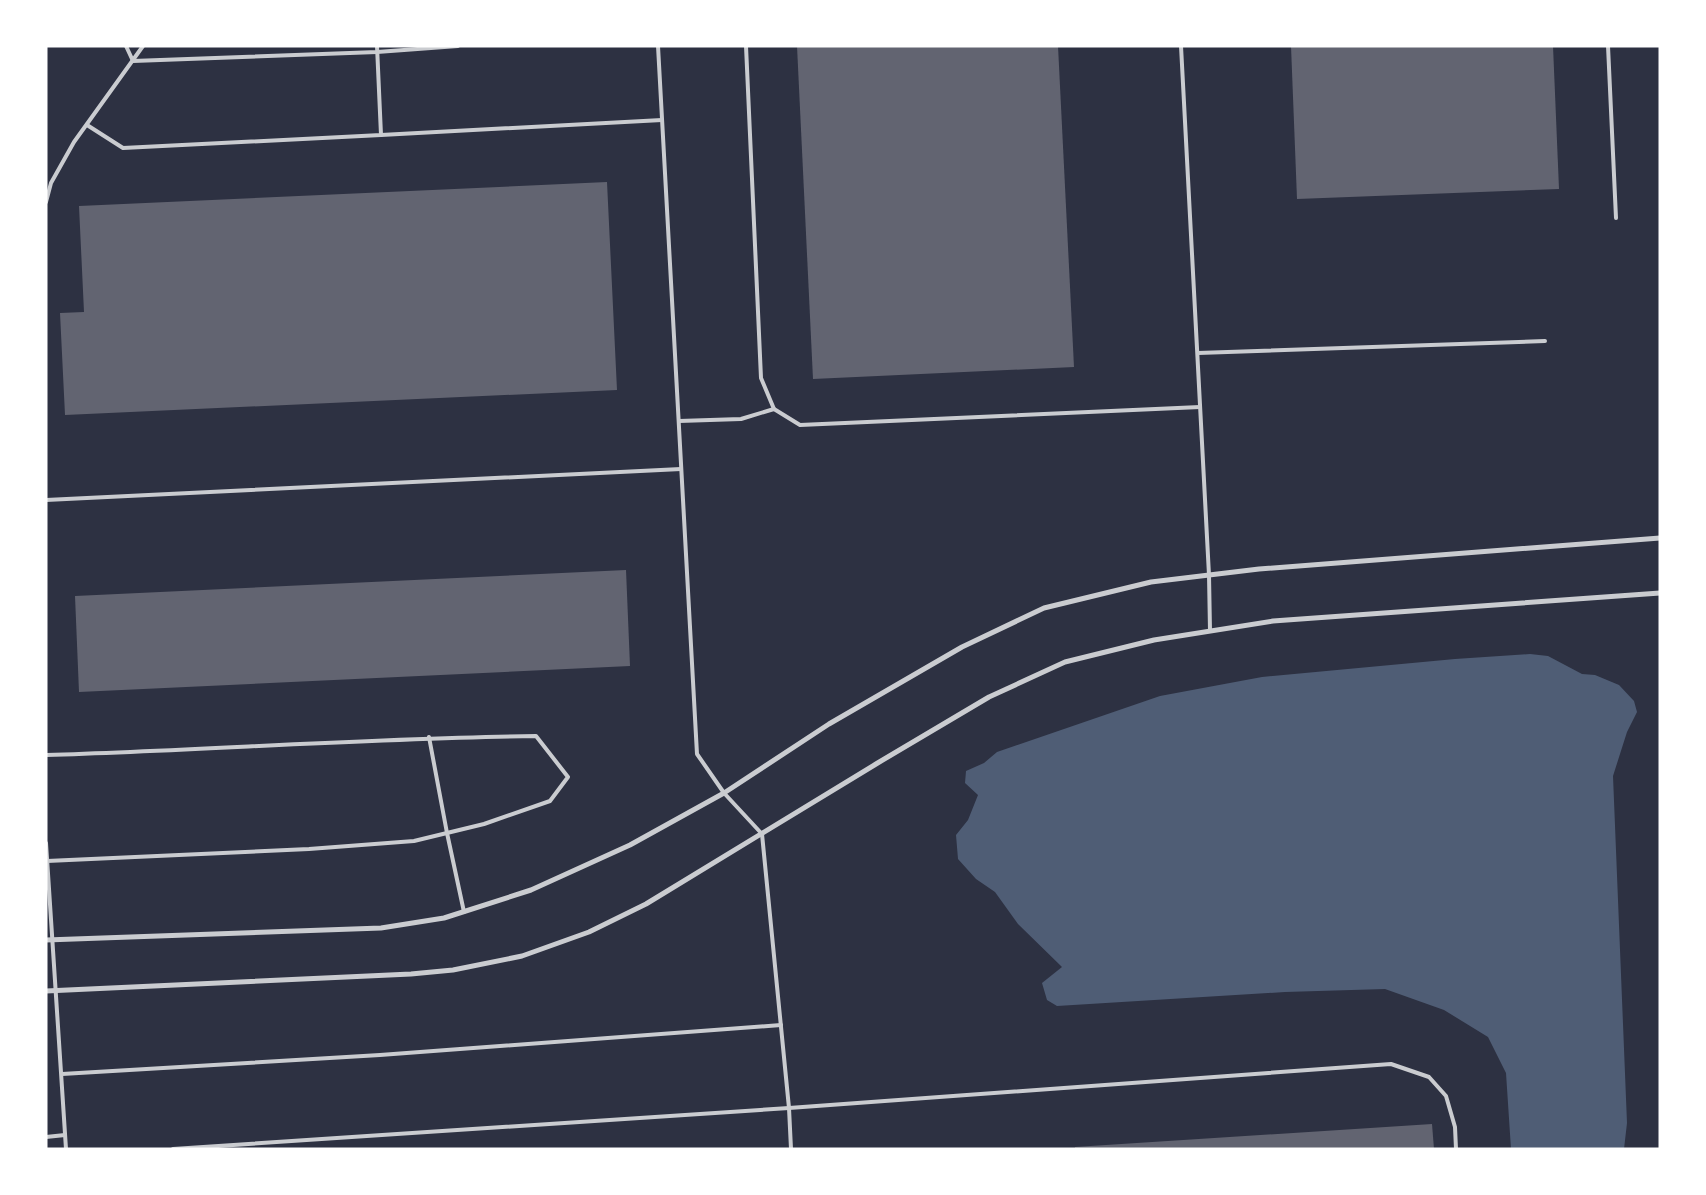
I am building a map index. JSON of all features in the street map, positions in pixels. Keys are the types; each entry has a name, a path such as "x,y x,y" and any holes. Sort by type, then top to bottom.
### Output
{"street":[{"path":"49,940 381,928 444,918 531,890 630,844 724,793 829,724 962,647 1044,608 1150,582 1259,569 1660,538"},
{"path":"46,991 411,974 452,970 522,956 589,932 646,904 989,697 1065,662 1154,640 1272,622 1660,593"}],"lane":[{"path":"126,46 133,61"},
{"path":"46,202 49,182 74,142 143,46"},
{"path":"377,46 381,135"},
{"path":"133,61 377,52 458,46"},
{"path":"658,46 697,754 724,793 762,834 792,1149"},
{"path":"746,46 761,378 774,409 800,425 1200,407"},
{"path":"1181,46 1198,353 1210,631"},
{"path":"1608,46 1616,218"},
{"path":"87,125 123,148 662,120"},
{"path":"1198,353 1544,341"},
{"path":"679,421 741,419 774,409"},
{"path":"46,500 682,469"},
{"path":"46,755 152,752 429,737 536,736 568,777 550,801 484,824 414,841 319,848 47,861"},
{"path":"429,737 464,912"},
{"path":"46,843 49,940 56,990 66,1149"},
{"path":"62,1074 380,1055 781,1025"},
{"path":"172,1149 789,1108 1391,1064 1429,1077 1446,1096 1455,1127 1456,1149"},
{"path":"46,1137 65,1135"}],"water":[{"path":"1530,654 1548,656 1582,674 1595,675 1619,685 1634,701 1637,712 1627,732 1613,776 1627,1123 1624,1149 1511,1149 1506,1073 1488,1037 1444,1010 1385,989 1285,992 1057,1006 1047,1000 1042,983 1062,967 1018,924 995,892 976,879 958,859 956,835 968,820 978,795 965,783 966,771 984,763 997,752 1160,696 1262,677"}],"building":[{"path":"797,46 1058,46 1074,367 813,379"},
{"path":"1291,46 1553,46 1559,189 1297,199"},
{"path":"607,182 617,390 65,415 60,313 84,312 79,206"},
{"path":"626,570 630,666 79,692 75,596"},
{"path":"1432,1124 1434,1149 1075,1149 1075,1147"}]}
